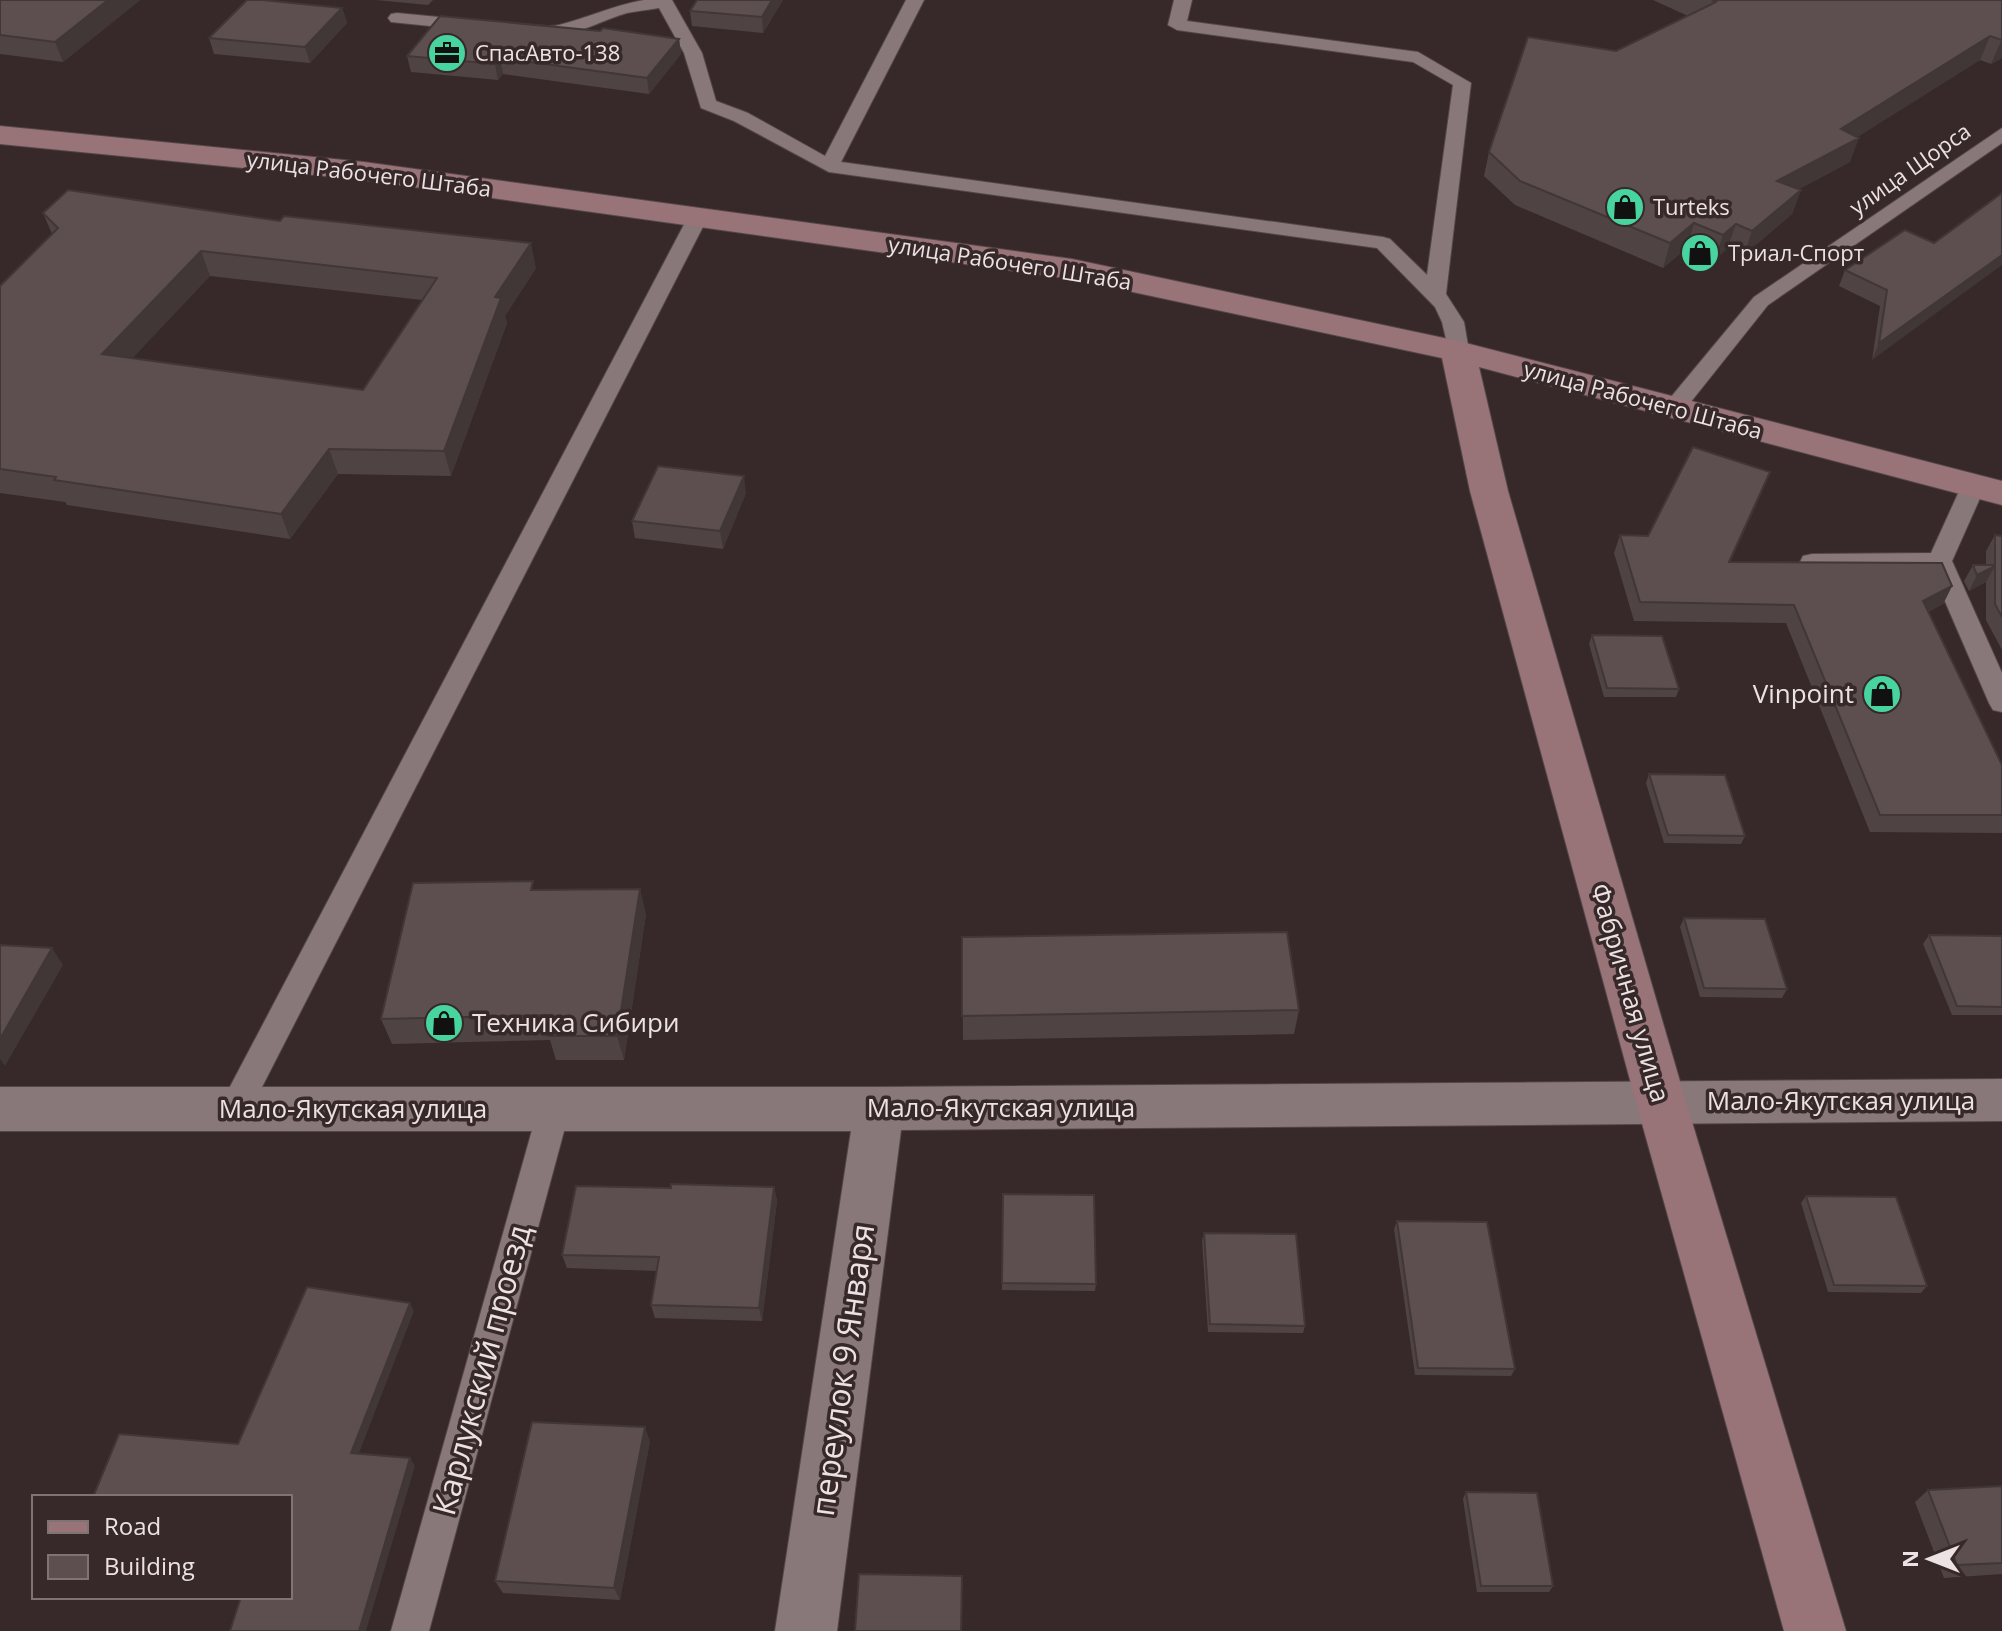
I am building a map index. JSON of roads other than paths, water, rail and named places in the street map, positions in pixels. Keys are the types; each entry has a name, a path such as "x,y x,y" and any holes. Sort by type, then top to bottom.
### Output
{"main road":[{"name":"улица Рабочего Штаба","path":"0,135 364,171 1072,269 1458,351 1988,490"},
{"name":"Фабричная улица","path":"1458,351 1489,491 1661,1102 1815,1631"}],"street":[{"name":"Мало-Якутская улица","path":"0,1109 879,1109 2002,1100"},
{"name":"переулок 9 Января","path":"806,1631 879,1109"}],"lane":[{"path":"829,166 915,0"},
{"path":"1183,0 1177,25 1418,57 1462,83 1435,294"},
{"path":"513,28 557,32 622,9 663,1 693,53 708,104 741,117 829,166 1383,243 1444,304 1453,322 1458,351"},
{"path":"397,18 484,26"},
{"name":"улица Щорса","path":"1674,408 1761,301 2002,134"},
{"path":"234,1110 698,217"},
{"path":"1940,561 1988,490"},
{"path":"1812,562 1940,561"},
{"path":"1940,561 2002,703"},
{"name":"Карлукский проезд","path":"410,1631 554,1109"}],"place":[{"name":"СпасАвто-138","path":"447,53"},
{"name":"Turteks","path":"1625,207"},
{"name":"Триал-Спорт","path":"1700,253"},
{"name":"Vinpoint","path":"1882,694"},
{"name":"Техника Сибири","path":"444,1023"}]}
